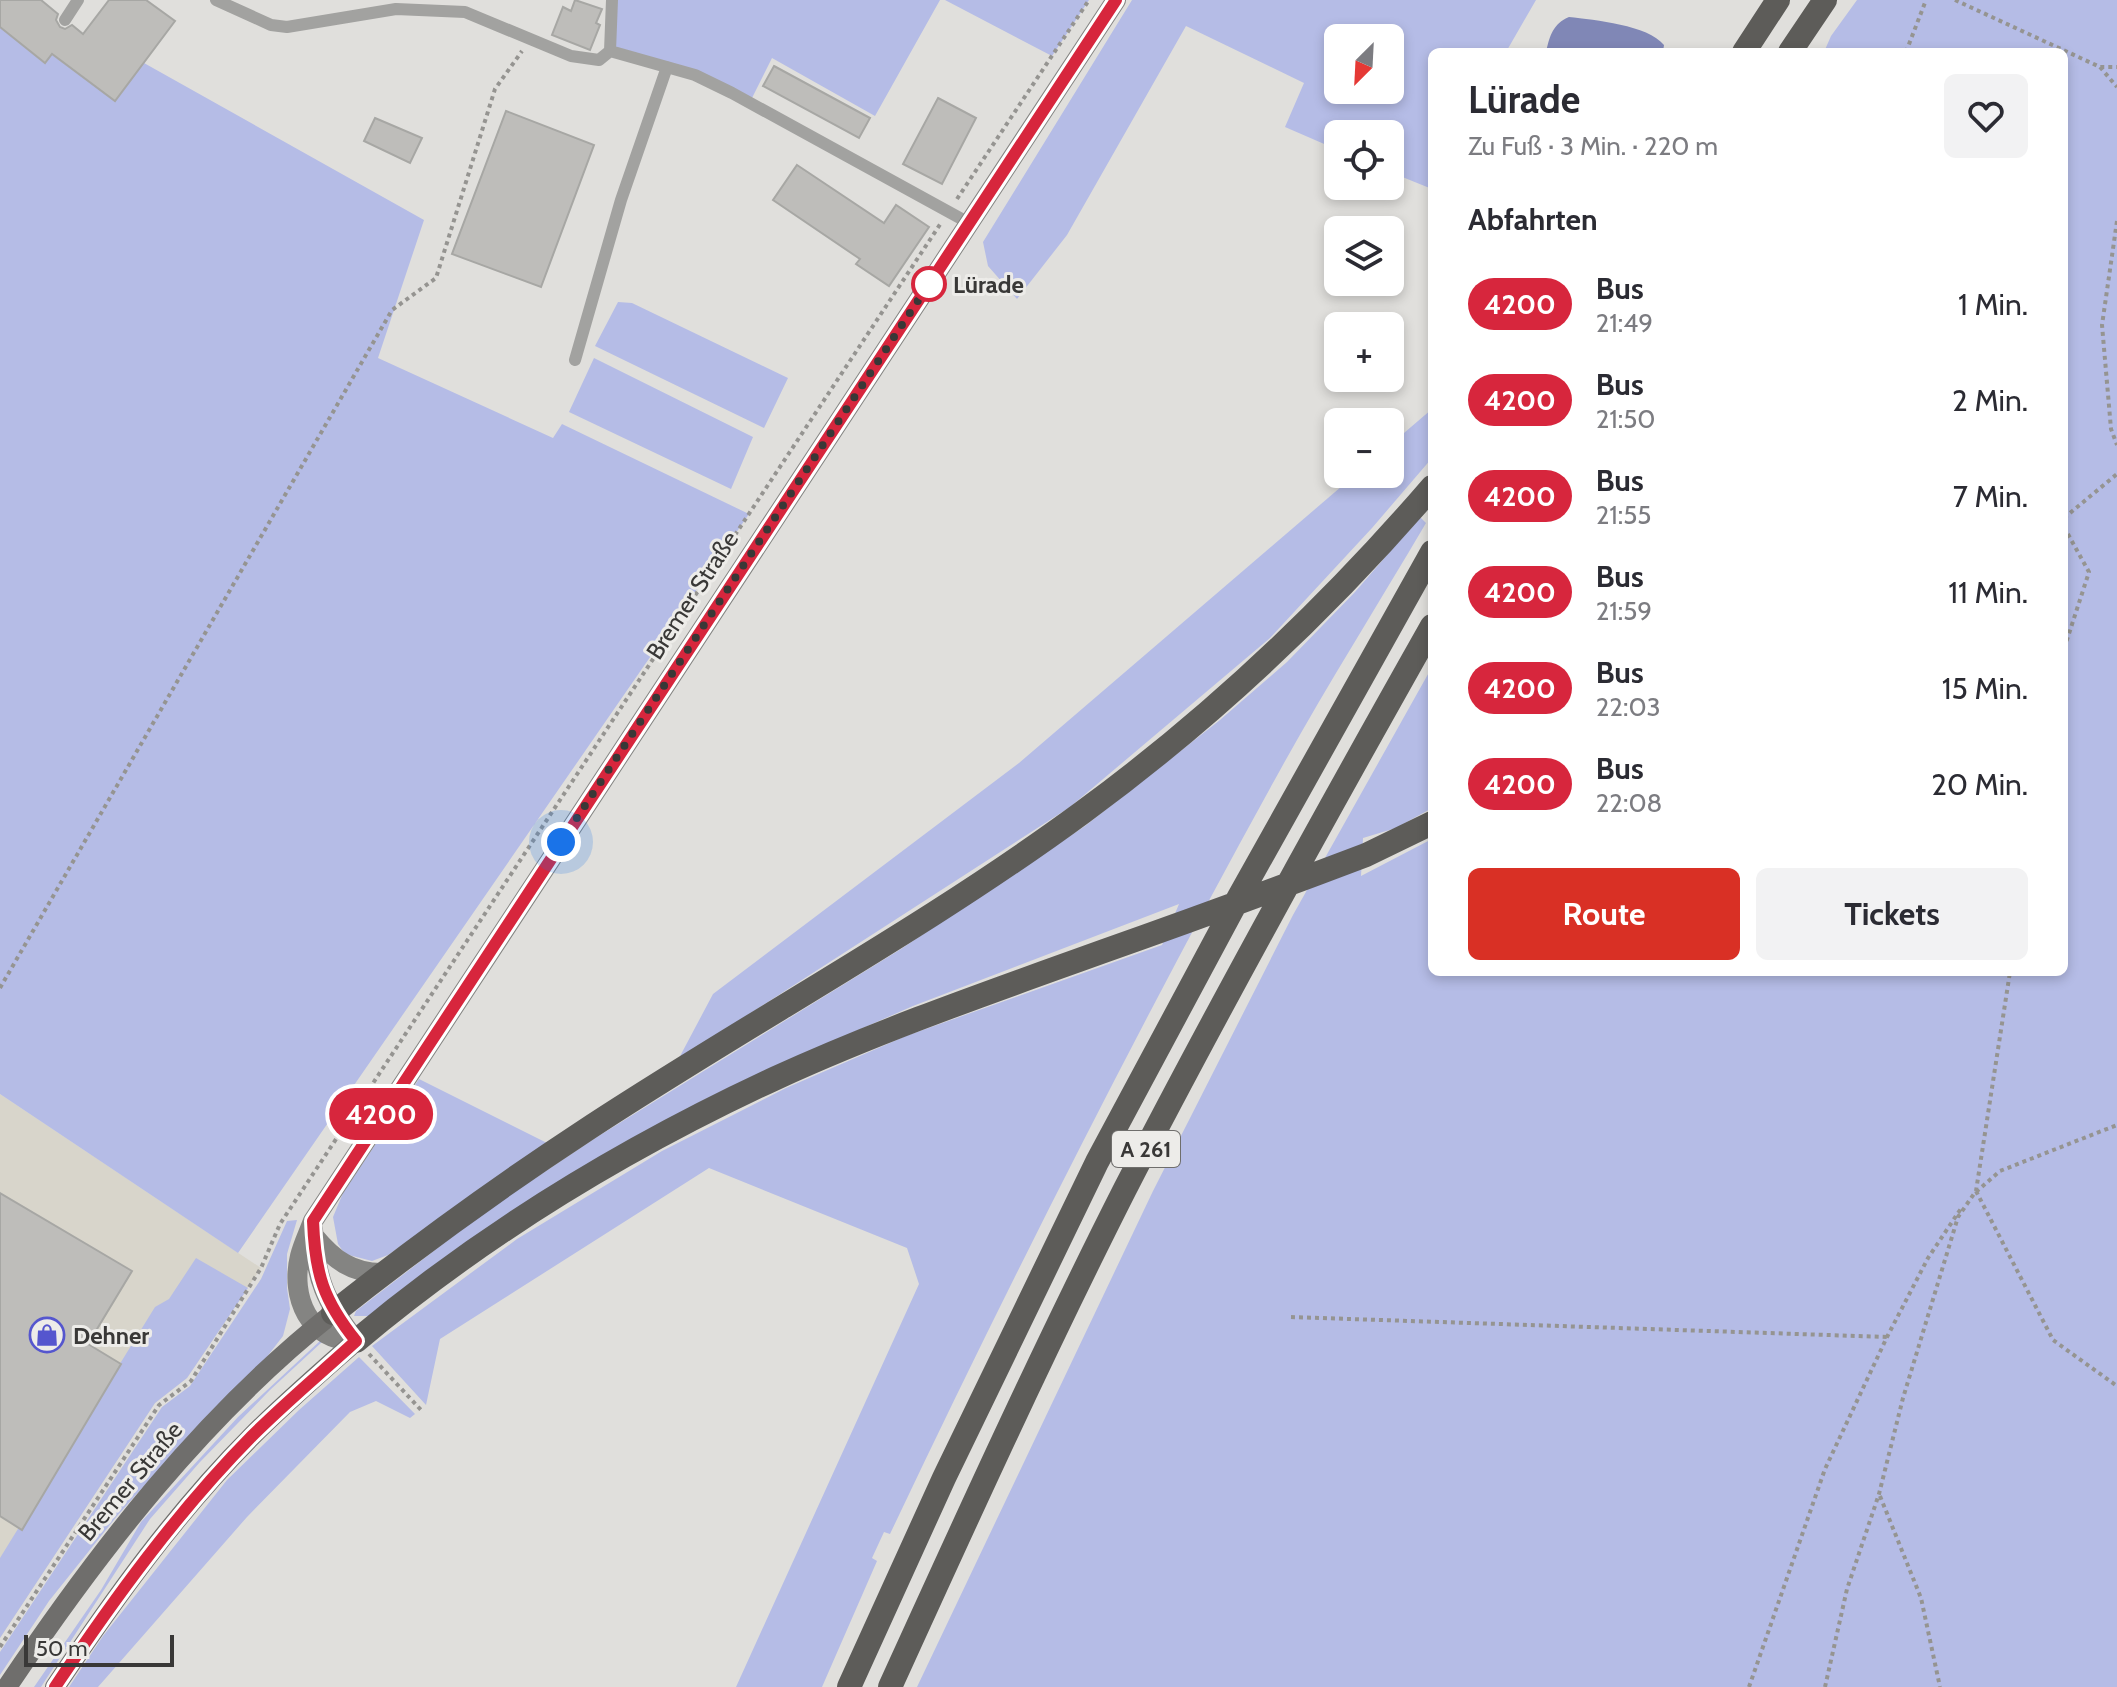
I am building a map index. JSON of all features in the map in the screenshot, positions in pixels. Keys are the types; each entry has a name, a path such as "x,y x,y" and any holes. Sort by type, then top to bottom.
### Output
{"highway":[{"path":"1747,48 1778,0"},
{"path":"1793,48 1825,0"},
{"path":"1814,48 1835,0"},
{"path":"324,1320 444,1227 587,1130 918,923 1115,788 1215,709 1288,642 1369,559 1428,492"},
{"name":"A 261","path":"849,1687 938,1491 1097,1162 1239,897 1428,559"},
{"name":"A 261","path":"890,1687 978,1494 1124,1192 1236,977 1428,633"},
{"path":"356,1341 408,1299 525,1217 604,1169 774,1079 891,1028 1366,855 1428,825"}],"main road":[{"name":"Bremer Straße","path":"313,1228 1116,0"},
{"path":"313,1228 331,1256 370,1274 384,1273"},
{"path":"55,1687 145,1560 201,1491 252,1437 356,1341 324,1320 313,1228"},
{"name":"Bremer Straße","path":"7,1687 87,1573 174,1467 215,1421 324,1320"}],"lane":[{"path":"65,20 78,0"},
{"path":"216,0 263,21 287,27 396,9 465,12 571,56 599,60 610,51 612,0"},
{"path":"610,51 695,75 969,223"},
{"path":"575,360 621,200 667,67"}],"path":[{"path":"0,1647 159,1405 191,1381 261,1268 280,1224 1089,0"},
{"path":"1908,48 1926,0"},
{"path":"1955,0 2059,48"},
{"path":"0,988 392,310 436,278 495,89 530,39"},
{"path":"2068,52 2100,67 2117,67"},
{"path":"2100,67 2117,87"},
{"path":"2117,221 2102,325 2111,429 2117,445"},
{"path":"2068,515 2117,474"},
{"path":"2068,534 2089,572 2068,637"},
{"path":"1825,1687 1847,1589 1879,1494 1903,1398 1958,1217 1976,1191 2009,976"},
{"path":"1749,1687 1825,1469 1887,1337 1953,1216 2000,1171 2117,1125"},
{"path":"1976,1191 2053,1340 2117,1386"},
{"path":"1291,1317 1887,1337"},
{"path":"356,1341 421,1410"},
{"path":"1879,1494 1921,1598 1940,1687"}],"shaded area":[{"path":"609,0 940,0 875,116 772,58 750,102 610,51"},
{"path":"945,0 1089,0 1052,56"},
{"path":"1132,0 1536,0 1508,48 1428,48 1428,187 1404,178 1404,120 1324,120 1324,144 1285,127 1304,83 1186,26 1067,235 1017,299 988,266 983,242"},
{"path":"1857,0 2117,0 2117,1687 917,1687 1153,1191 1293,915 1428,674 1428,810 1396,828 1363,838 1361,876 1428,841 1428,976 2068,976 2068,48 1826,48"},
{"path":"1569,17 1634,28 1656,38 1664,48 1547,48 1559,23"},
{"path":"0,27 44,63 51,54 115,101 144,63 424,220 378,358 553,438 562,424 749,514 238,1253 0,1094"},
{"path":"618,302 632,303 788,378 764,428 595,346"},
{"path":"594,358 753,437 731,489 569,412"},
{"path":"1428,412 1428,463 1270,638 1070,807 678,1060 713,994 1019,763 1340,488 1404,488 1404,433"},
{"path":"1420,517 1426,523 1284,763 1081,1146 890,1534 884,1532 872,1558 877,1561 822,1687 736,1687 919,1284 907,1248 709,1168 440,1339 426,1405 372,1346 517,1239 662,1151 786,1088 906,1036 1162,945 1179,904 913,1006 781,1064 371,1316 354,1316 356,1311 483,1213 597,1137 901,949 1085,826 1220,720 1287,662 1355,592"},
{"path":"419,1079 547,1143 388,1255 372,1261 345,1254 338,1244 333,1217 343,1193"},
{"path":"0,1094 261,1268 187,1378 155,1403 0,1638"},
{"path":"297,1220 287,1254 290,1309 283,1336 266,1358 208,1415 117,1516 49,1601 0,1675 0,1652 162,1407 190,1386 261,1279 287,1221"},
{"path":"196,1258 248,1288 187,1378 155,1403 0,1638 0,1558 155,1307 169,1299"},
{"path":"321,1340 200,1462 150,1519 41,1687 34,1687 101,1590 141,1522 238,1417"},
{"path":"359,1357 415,1414 410,1418 376,1401 350,1412 247,1517 98,1687 69,1687 103,1636 227,1480"}],"building":[{"path":"0,0 41,0 58,14 56,20 60,27 65,29 72,25 83,34 109,0 146,0 175,21 115,101 52,54 45,63 0,27"},
{"path":"575,0 602,9 596,23 600,25 590,50 552,35 563,7 571,11"},
{"path":"774,66 870,118 859,138 763,86"},
{"path":"938,98 976,118 942,184 903,164"},
{"path":"506,111 594,145 541,287 452,254"},
{"path":"375,118 422,138 410,163 364,141"},
{"path":"797,165 884,223 896,205 929,227 889,286 856,264 860,259 773,200"},
{"name":"Dehner","path":"0,1193 132,1271 88,1344 121,1364 22,1530 0,1516"}],"bus line":[{"name":"4200","path":"55,1687 154,1549 201,1491 252,1437 356,1341 333,1313 320,1279 314,1254 313,1221 1116,0"}],"place":[{"name":"Lürade","path":"929,284"},
{"name":"Dehner","path":"47,1335"}],"route":[{"path":"561,842 929,284"}]}
